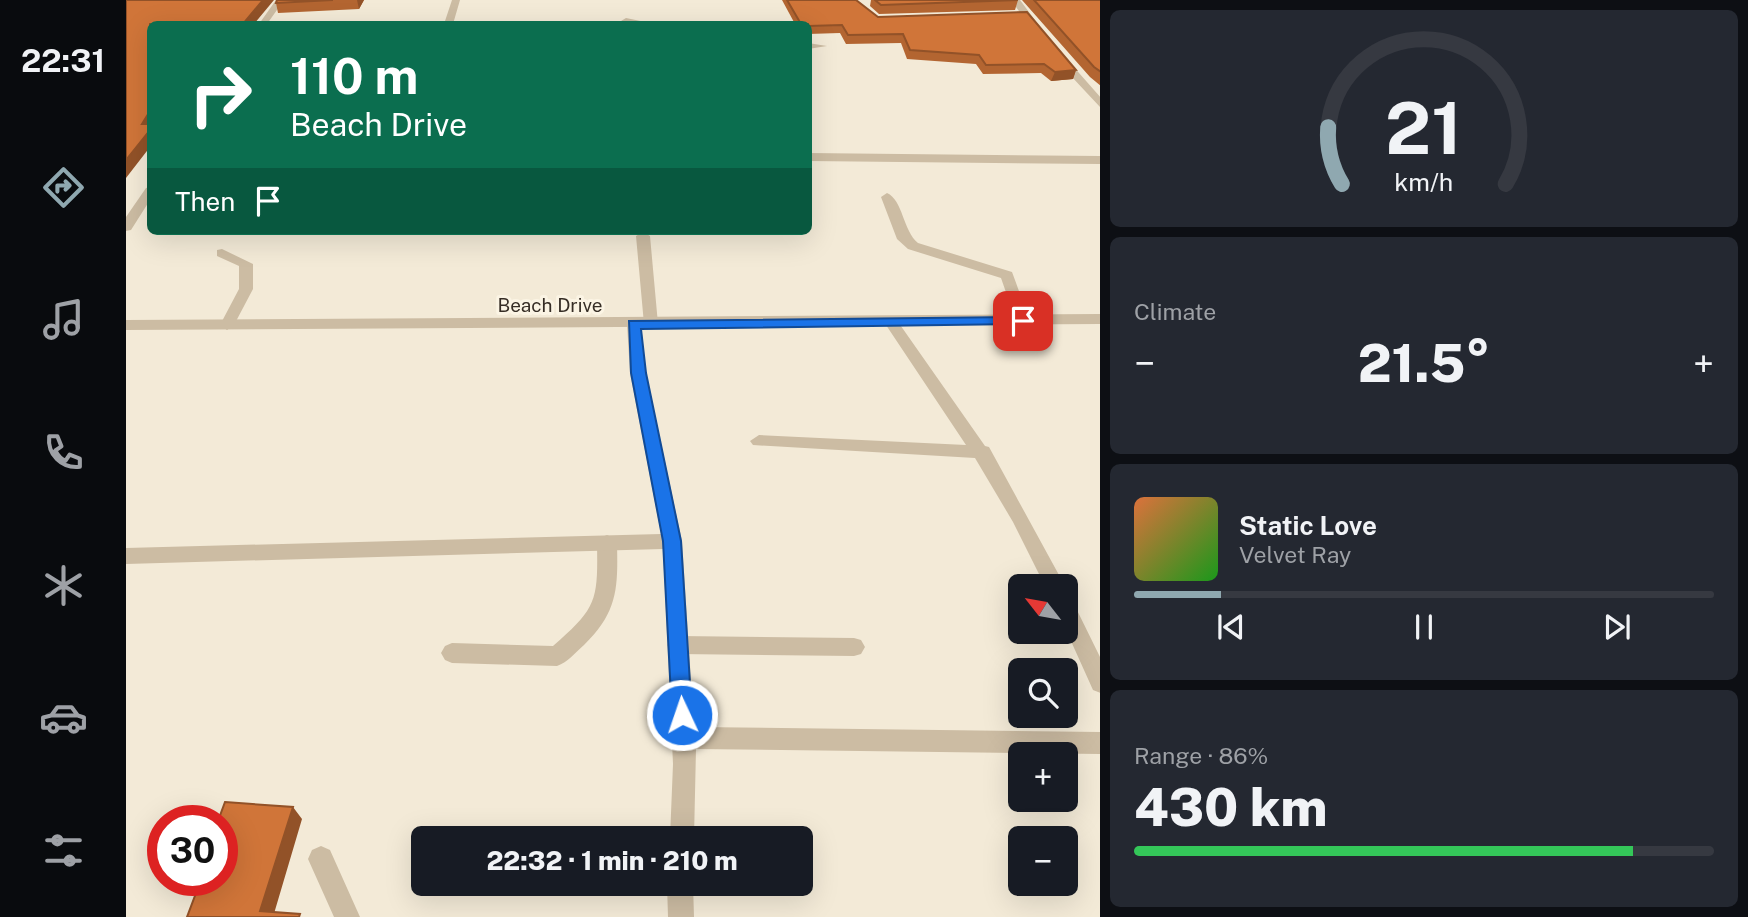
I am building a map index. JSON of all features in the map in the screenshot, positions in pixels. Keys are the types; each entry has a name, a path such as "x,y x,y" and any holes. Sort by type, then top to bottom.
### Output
{"street":[{"path":"265,21 279,0"},
{"path":"449,21 456,0"},
{"path":"1015,0 1045,40"},
{"path":"1012,15 1025,15"},
{"path":"812,46 822,46"},
{"path":"1054,51 1100,104"},
{"path":"812,157 1100,160"},
{"path":"126,227 147,196"},
{"path":"887,197 904,239 913,246 1007,275 1023,321"},
{"path":"643,236 643,324 638,373 672,541 684,738 682,826"},
{"path":"222,253 246,264 246,289 227,325"},
{"name":"Beach Drive","path":"126,326 1100,319"},
{"path":"891,322 983,452 1028,528 1049,574"},
{"path":"759,441 983,452"},
{"path":"126,555 672,541"},
{"path":"452,653 557,656 595,622 608,597 607,543"},
{"path":"1078,629 1096,661 1100,679"},
{"path":"678,645 854,646"},
{"path":"684,738 1100,743"},
{"path":"321,859 347,917"},
{"path":"680,896 681,917"}],"building":[{"path":"126,0 263,0 246,21 147,21 147,116 142,124 147,124 147,134 126,160"},
{"path":"277,0 333,0 276,3"},
{"path":"787,0 856,0 878,17 1027,12 1076,70 1055,72 1044,64 986,65 979,55 910,50 903,34 848,35 842,25 812,26 812,21 799,21"},
{"path":"875,0 1018,0 881,5"},
{"path":"1034,0 1100,0 1100,71"},
{"path":"225,802 293,807 260,911 300,914 299,917 187,917 195,896 238,896 238,805 224,805"}],"route":[{"path":"682,715 672,541 638,373 634,324 1023,321"}]}
